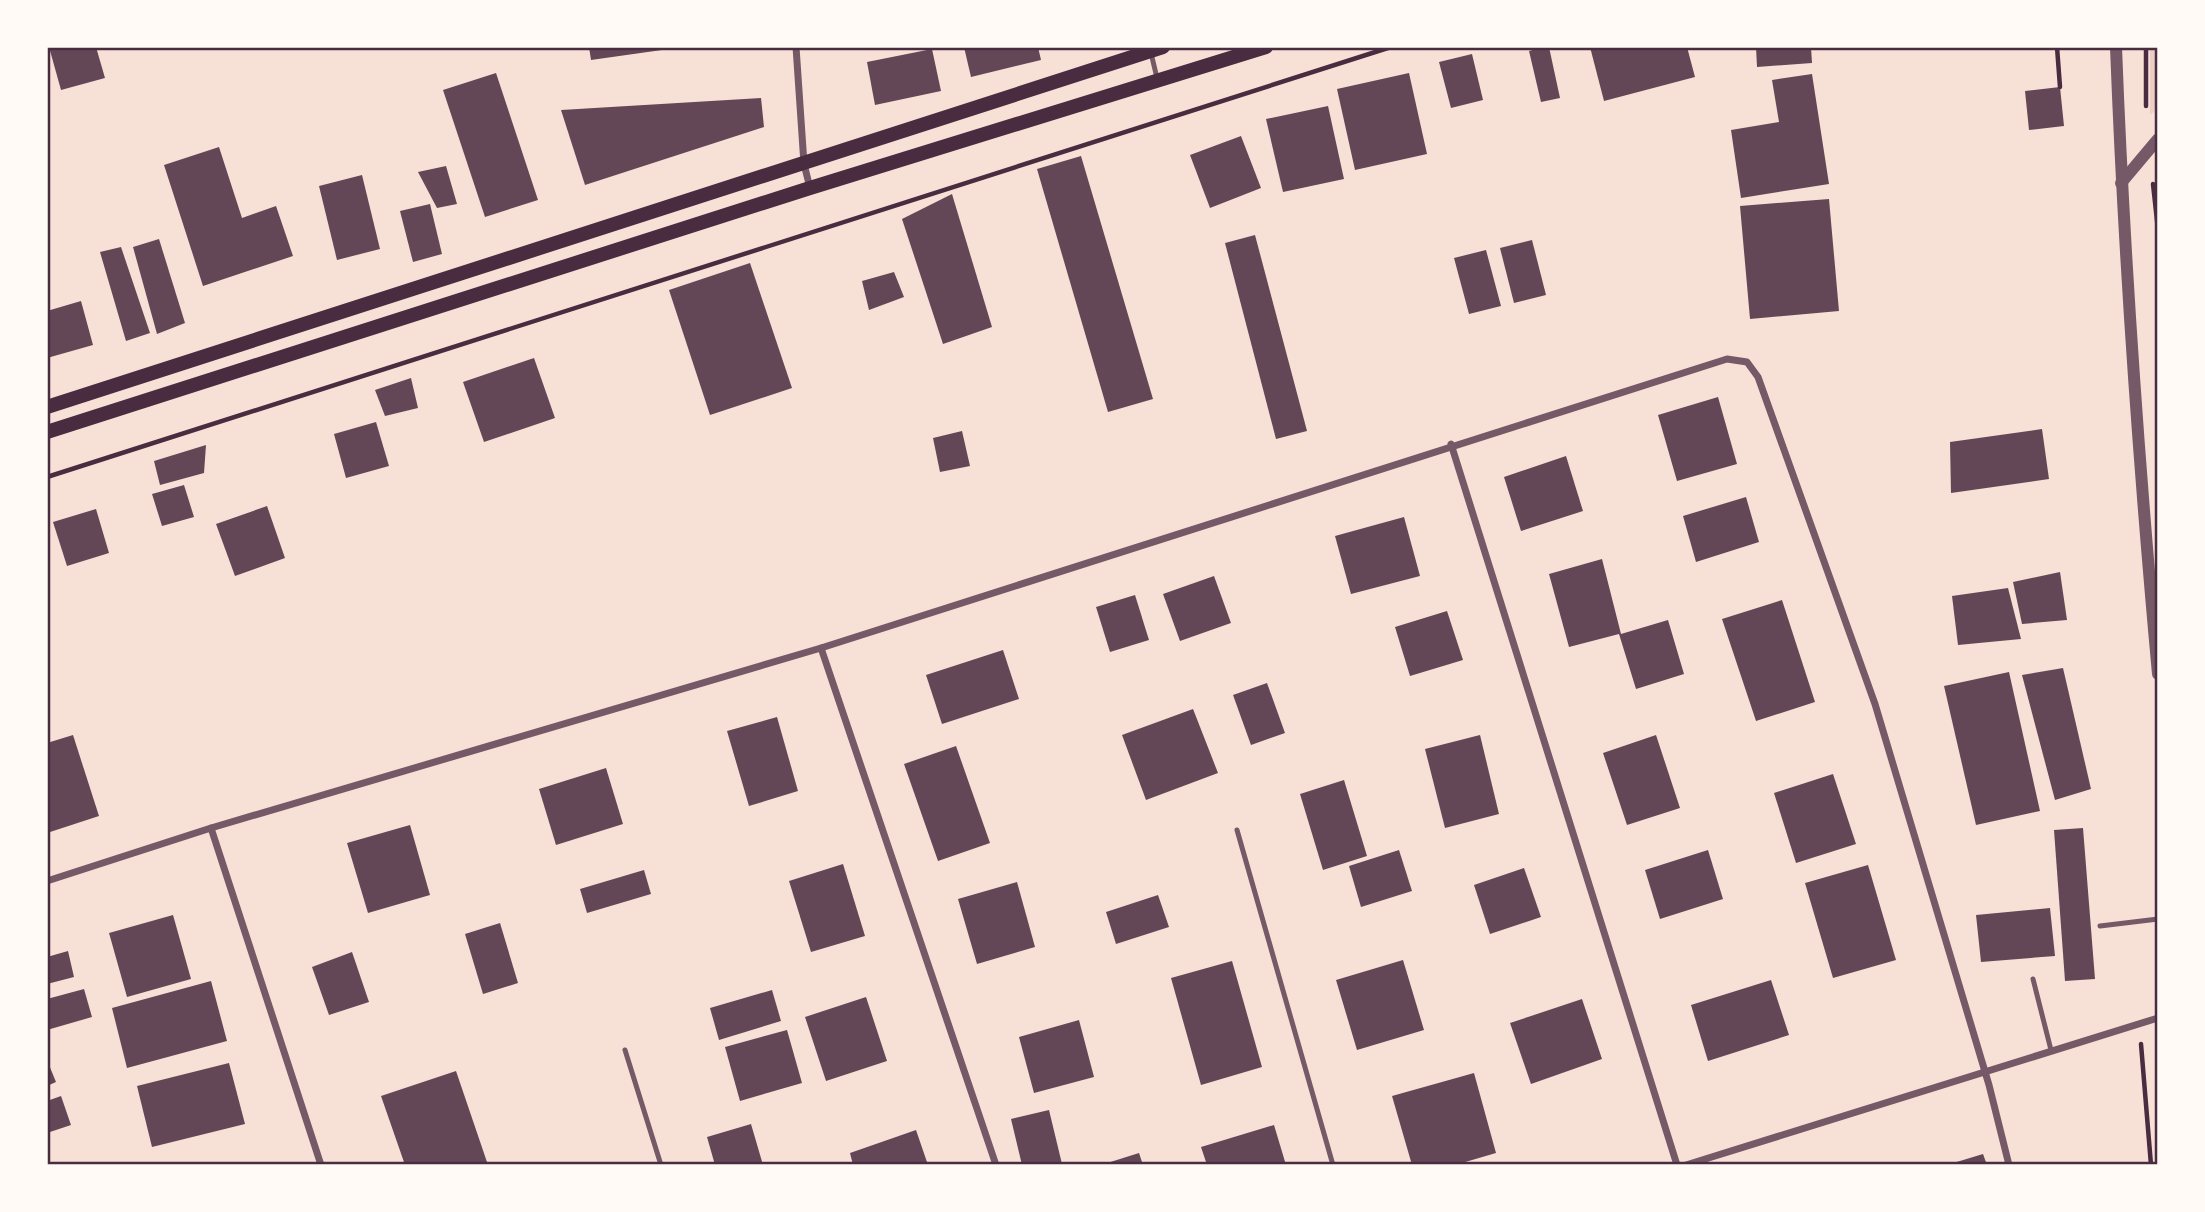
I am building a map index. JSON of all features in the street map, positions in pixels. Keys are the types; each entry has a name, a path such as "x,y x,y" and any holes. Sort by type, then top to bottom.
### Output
{"main road":[{"path":"47,432 810,188 1266,47"},
{"path":"47,407 1155,49"}],"street":[{"path":"796,47 804,164 810,188"},
{"path":"2116,47 2121,183 2143,505 2158,674"},
{"path":"2121,183 2158,139"},
{"path":"47,881 211,828 821,648 1451,444 1727,359 1747,362 1758,377 1875,704 2009,1165"},
{"path":"1451,444 1677,1165"},
{"path":"821,648 996,1165"},
{"path":"211,828 321,1165"},
{"path":"1686,1165 2158,1018"}],"lane":[{"path":"1155,49 1158,81"},
{"path":"1237,830 1333,1165"},
{"path":"2100,926 2158,919"},
{"path":"2033,979 2051,1050"},
{"path":"625,1050 661,1165"}],"path":[{"path":"47,477 1391,47"},
{"path":"2057,47 2060,87"},
{"path":"2140,1022 2151,1165"}],"shaded area":[{"path":"2150,47 2158,47 2158,108 2150,115"}],"building":[{"path":"49,47 96,47 105,78 61,90"},
{"path":"589,47 669,47 669,49 591,60"},
{"path":"964,47 1038,47 1041,60 971,77"},
{"path":"1549,47 1560,98 1541,102 1529,51"},
{"path":"1590,47 1687,47 1695,77 1604,101"},
{"path":"1756,47 1811,47 1812,63 1757,67"},
{"path":"932,49 941,91 875,105 867,62"},
{"path":"1472,54 1483,100 1451,108 1439,62"},
{"path":"496,73 538,200 485,217 443,90"},
{"path":"1409,73 1427,154 1355,170 1337,89"},
{"path":"1812,74 1829,184 1741,198 1731,130 1779,122 1772,80"},
{"path":"2060,87 2064,126 2029,130 2025,91"},
{"path":"761,98 764,127 585,185 561,110"},
{"path":"1328,106 1344,179 1283,192 1266,119"},
{"path":"1241,136 1261,188 1210,208 1190,155"},
{"path":"219,147 242,218 276,206 293,256 203,286 164,165"},
{"path":"1081,156 1153,399 1108,412 1037,169"},
{"path":"446,166 457,204 437,208 418,172"},
{"path":"362,175 380,249 337,260 319,186"},
{"path":"952,194 992,327 943,344 902,219"},
{"path":"1829,199 1839,311 1750,319 1740,206"},
{"path":"430,204 442,254 413,262 400,211"},
{"path":"1255,235 1307,431 1276,439 1225,243"},
{"path":"159,239 185,323 157,334 133,247"},
{"path":"1532,240 1546,295 1514,303 1500,248"},
{"path":"121,247 150,333 126,341 100,252"},
{"path":"1486,250 1501,306 1469,314 1454,258"},
{"path":"750,263 792,388 710,415 669,290"},
{"path":"894,272 904,297 869,310 862,281"},
{"path":"81,301 93,345 47,358 47,311"},
{"path":"534,358 555,418 484,442 463,382"},
{"path":"411,378 418,408 385,416 375,390"},
{"path":"1718,397 1737,464 1677,481 1658,415"},
{"path":"376,422 389,466 346,478 334,434"},
{"path":"2042,429 2049,479 1951,493 1950,442"},
{"path":"962,431 970,466 940,472 933,438"},
{"path":"206,445 204,473 160,485 154,461"},
{"path":"1566,456 1583,511 1521,531 1504,477"},
{"path":"184,485 194,517 162,526 152,494"},
{"path":"1746,497 1759,542 1696,562 1683,516"},
{"path":"267,506 285,558 235,576 216,524"},
{"path":"96,509 109,553 67,566 53,522"},
{"path":"1404,517 1420,576 1351,594 1335,536"},
{"path":"1602,559 1621,634 1668,620 1684,674 1636,689 1619,634 1569,647 1549,574"},
{"path":"2060,572 2067,620 2022,624 2013,582"},
{"path":"1214,576 1231,623 1180,641 1163,594"},
{"path":"2008,588 2021,639 1958,645 1952,596"},
{"path":"1135,595 1149,640 1110,652 1096,607"},
{"path":"1782,600 1815,702 1756,721 1722,619"},
{"path":"1447,611 1463,660 1410,676 1395,627"},
{"path":"1003,650 1019,699 942,724 926,675"},
{"path":"2063,668 2091,789 2055,800 2022,675"},
{"path":"2009,672 2040,811 1976,825 1944,686"},
{"path":"1267,683 1285,733 1251,745 1233,695"},
{"path":"1193,709 1218,773 1146,800 1122,735"},
{"path":"777,717 798,791 749,806 727,731"},
{"path":"73,735 99,816 47,833 47,743"},
{"path":"1480,735 1499,814 1445,828 1425,749"},
{"path":"1656,735 1680,808 1627,825 1603,753"},
{"path":"956,746 990,843 938,861 904,764"},
{"path":"606,768 623,824 556,845 539,789"},
{"path":"1833,774 1856,844 1796,863 1774,793"},
{"path":"1344,780 1367,856 1323,870 1300,794"},
{"path":"410,825 430,895 368,913 347,843"},
{"path":"2083,828 2095,979 2065,981 2054,830"},
{"path":"1399,850 1412,891 1361,907 1349,866"},
{"path":"1708,850 1723,899 1660,919 1645,870"},
{"path":"843,864 865,936 811,952 789,881"},
{"path":"1868,865 1896,960 1833,978 1805,883"},
{"path":"1524,868 1541,917 1490,934 1474,885"},
{"path":"644,870 651,894 587,913 580,889"},
{"path":"1017,882 1035,947 977,964 958,899"},
{"path":"1158,895 1169,927 1116,944 1106,912"},
{"path":"2050,908 2055,956 1981,962 1976,915"},
{"path":"173,915 191,979 127,997 109,933"},
{"path":"500,923 518,983 483,994 465,934"},
{"path":"68,951 74,977 47,984 47,957"},
{"path":"352,952 369,1002 329,1015 312,967"},
{"path":"1403,960 1424,1030 1357,1050 1336,980"},
{"path":"1232,961 1262,1067 1201,1085 1171,978"},
{"path":"1771,980 1789,1035 1708,1061 1691,1005"},
{"path":"211,981 227,1041 127,1068 112,1008"},
{"path":"84,989 92,1017 47,1030 47,999"},
{"path":"772,990 781,1021 719,1040 710,1008"},
{"path":"866,997 887,1061 826,1081 805,1017"},
{"path":"1582,999 1602,1059 1531,1084 1510,1023"},
{"path":"1079,1020 1094,1077 1034,1093 1019,1037"},
{"path":"787,1030 802,1083 740,1101 725,1047"},
{"path":"47,1060 56,1082 47,1086"},
{"path":"229,1063 245,1124 152,1147 137,1086"},
{"path":"456,1071 488,1165 405,1165 381,1096"},
{"path":"1474,1073 1496,1153 1455,1165 1412,1165 1392,1096"},
{"path":"61,1096 71,1125 47,1133 47,1101"},
{"path":"1049,1110 1062,1164 1022,1165 1011,1119"},
{"path":"751,1124 763,1165 715,1165 707,1137"},
{"path":"1274,1125 1286,1165 1207,1165 1201,1147"},
{"path":"916,1130 928,1165 853,1165 850,1153"},
{"path":"1139,1153 1143,1165 1104,1165 1104,1164"},
{"path":"1983,1154 1987,1165 1950,1165 1950,1164"}]}
